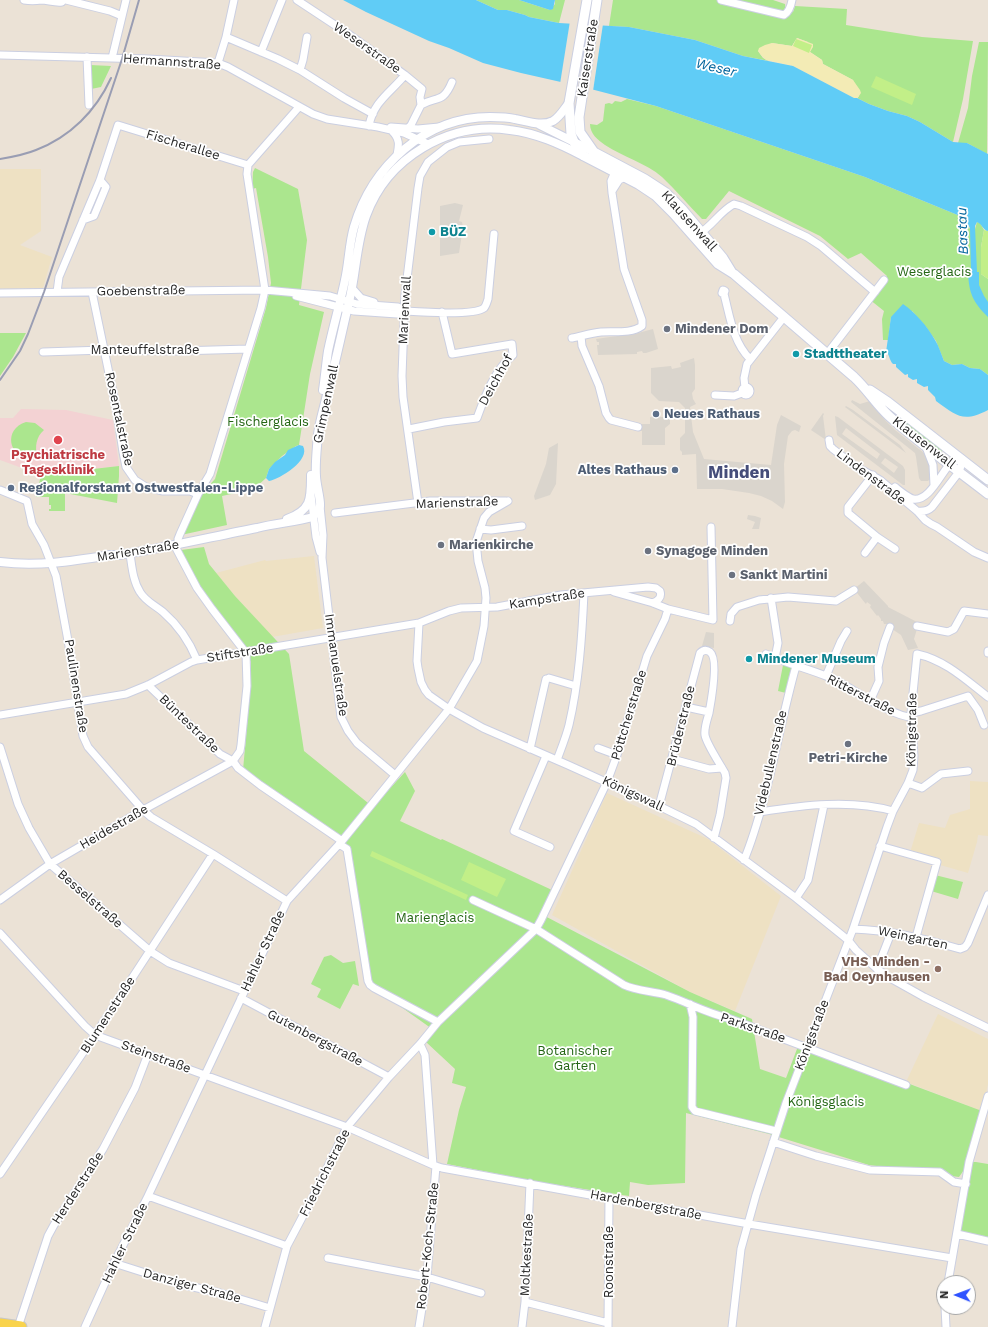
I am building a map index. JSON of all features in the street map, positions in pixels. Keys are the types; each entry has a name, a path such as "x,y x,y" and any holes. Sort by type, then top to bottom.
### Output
{"main road":[{"name":"Kaiserstraße","path":"569,103 587,0"},
{"name":"Kaiserstraße","path":"594,152 582,136 566,131 579,117 597,0"},
{"name":"Klausenwall","path":"569,103 566,131 579,152 615,172 626,173"},
{"name":"Klausenwall","path":"594,152 626,173 656,196 697,234 718,264 734,274 865,387 888,402 988,480"},
{"name":"Klausenwall","path":"865,387 886,413 988,494"},
{"path":"0,1324 19,1327"}],"street":[{"path":"24,0 36,2 41,0 62,2 64,0 110,11 122,16"},
{"path":"112,58 126,0"},
{"path":"218,63 226,37 234,0"},
{"path":"261,52 282,0"},
{"name":"Weserstraße","path":"297,0 347,33 422,89 420,97 421,105"},
{"path":"721,0 784,15 791,6 792,0"},
{"path":"226,37 300,70 372,114"},
{"path":"300,70 307,37"},
{"name":"Hermannstraße","path":"0,54 218,63 228,67 299,107 327,119 378,127 392,131 441,127"},
{"path":"87,58 89,105"},
{"path":"369,126 372,114 378,103 405,75"},
{"path":"406,131 421,105 438,99 444,95 452,82"},
{"name":"Grimpenwall","path":"537,123 554,120 569,103"},
{"path":"299,107 248,165 247,174 265,290 261,308 210,474 198,494 178,539 177,550 197,588 246,653 246,686 241,745 240,750 233,761 238,768 340,842 347,850 368,981 374,988 438,1022 536,930"},
{"name":"Grimpenwall","path":"313,517 311,495 315,424 324,386 328,353 340,303 352,234 359,212 370,188 397,155 416,140 441,127 462,120 490,117 514,118 566,131"},
{"name":"Fischerallee","path":"57,292 59,277 100,180 118,125 248,165"},
{"name":"Hermannstraße","path":"378,127 385,126 406,131 416,140 428,144"},
{"name":"Grimpenwall","path":"320,506 316,476 318,433 352,288 361,235 366,216 381,187 402,162 428,144 452,134 477,130 504,129 528,133 552,141 584,156"},
{"path":"392,131 396,135 399,142 397,155"},
{"path":"528,133 566,131"},
{"name":"Marienwall","path":"418,503 402,387 404,311 416,196 420,176 428,162 447,147 454,144 466,144 489,139"},
{"name":"Klausenwall","path":"573,141 594,152"},
{"path":"572,338 600,332 629,331 642,326 642,320 624,269 611,181 615,172"},
{"path":"612,191 616,183 626,173"},
{"path":"697,234 712,224 725,208 734,204 741,206 807,237 821,246 875,292"},
{"path":"404,311 461,312 484,308 488,299 487,262 494,234"},
{"path":"827,354 884,280"},
{"path":"352,288 363,299 392,307"},
{"name":"Goebenstraße","path":"0,293 265,290 397,314 404,311"},
{"name":"Rosentalstraße","path":"92,292 116,407 126,467 141,485 151,489 171,492 190,491 198,494"},
{"path":"724,294 739,346 750,359"},
{"name":"Goebenstraße","path":"348,306 362,304 398,307 404,311"},
{"name":"Deichhof","path":"408,430 444,422 477,418 490,386 507,359 513,354 512,344 452,354 442,312"},
{"path":"715,395 734,396 743,390 745,370 750,359 784,317"},
{"path":"581,336 582,346 599,386 608,418 638,427"},
{"name":"Manteuffelstraße","path":"43,352 248,349"},
{"name":"Lindenstraße","path":"829,440 830,446 855,466 876,475 914,499 924,496 950,464"},
{"path":"925,445 934,465 934,485"},
{"path":"936,527 932,522 929,510 959,472 962,466 962,459 950,464"},
{"path":"876,475 847,510 850,516 895,549"},
{"name":"Lindenstraße","path":"876,475 917,511 925,520 974,552 988,558"},
{"name":"Paulinenstraße","path":"0,490 27,501 32,524 44,545 52,564 56,576 68,638 81,730 86,742 143,810 151,817 287,901"},
{"name":"Marienstraße","path":"275,524 301,513 306,507 311,495"},
{"name":"Lindenstraße","path":"914,499 917,511"},
{"name":"Marienstraße","path":"335,513 377,509 430,501 508,501 489,512 484,518 480,529"},
{"path":"313,517 320,506"},
{"name":"Immanuelstraße","path":"320,506 322,558 341,717 348,731 357,743 395,775"},
{"name":"Lindenstraße","path":"917,511 923,512 929,510"},
{"name":"Marienstraße","path":"0,562 18,564 52,564 130,554 313,517"},
{"name":"Immanuelstraße","path":"313,517 316,537 322,558"},
{"path":"480,529 491,530 522,526"},
{"path":"712,527 712,548 720,544"},
{"name":"Hahler Straße","path":"85,1327 114,1263 148,1196 287,901 340,842 449,710 477,661 484,626 486,598 477,551 480,529"},
{"path":"865,554 877,537"},
{"name":"Kampstraße","path":"610,590 668,609 713,620 712,548"},
{"path":"130,554 135,580 141,593 150,603 165,613 190,644 197,660"},
{"name":"Kampstraße","path":"485,607 508,606 561,595 584,592 652,587 660,590 659,599 653,603"},
{"path":"730,621 730,614 737,607 759,600 771,598 809,598 836,601 854,590"},
{"path":"557,760 568,727 576,686 580,655 584,592"},
{"path":"771,598 778,643 775,658"},
{"name":"Stiftstraße","path":"0,715 126,694 148,685 197,660 419,623 449,611 461,608 485,607"},
{"name":"Pöttcherstraße","path":"536,930 607,782 617,755 647,656 665,619 668,609"},
{"path":"917,626 948,632 954,629 964,611 988,614"},
{"name":"Königswall","path":"419,623 417,661 422,682 429,695 449,710 483,728 607,782 696,824 796,898 848,940 856,950 877,969 905,987 988,1028"},
{"path":"870,701 879,682 878,667 890,627"},
{"path":"826,676 841,641 847,631"},
{"name":"Brüderstraße","path":"659,806 700,654 707,650 713,656 714,671 709,712"},
{"name":"Ritterstraße","path":"766,654 826,676 870,701 904,717 911,715"},
{"name":"Königstraße","path":"732,1327 742,1249 776,1131 853,929 893,811 908,783 914,762 911,715 917,654 930,657 941,662 988,697"},
{"name":"Videbullenstraße","path":"744,860 752,840 760,812 776,752 784,707 796,666"},
{"path":"530,749 547,678 576,686"},
{"name":"Büntestraße","path":"148,685 220,754 233,761"},
{"path":"911,715 968,696 971,698 978,710 984,725"},
{"path":"686,707 709,712 704,735 726,778 720,815 714,838"},
{"name":"Besselstraße","path":"0,747 18,804 29,828 50,864 150,951 169,963 244,991"},
{"path":"598,748 617,755"},
{"path":"546,756 514,831 550,847"},
{"path":"672,759 709,769 722,768"},
{"name":"Heidestraße","path":"0,900 50,864 143,810 233,761"},
{"path":"908,783 922,788 941,774 968,771"},
{"path":"760,812 790,807 824,804 874,806 893,811"},
{"path":"796,898 806,885 810,874 824,804"},
{"path":"880,846 937,862 916,937"},
{"name":"Blumenstraße","path":"0,1174 95,1035 213,854"},
{"name":"Weingarten","path":"853,929 873,930 916,937 960,949 965,947 970,939 988,896"},
{"path":"473,900 536,930 624,985 635,989 659,993 690,1004 693,1017 692,1107 695,1112 776,1131"},
{"name":"Steinstraße","path":"0,933 95,1035 347,1127"},
{"path":"877,969 891,933"},
{"name":"Gutenbergstraße","path":"241,998 389,1077"},
{"name":"Parkstraße","path":"690,1004 712,1014 728,1018 906,1085"},
{"name":"Friedrichstraße","path":"265,1327 287,1246 347,1127 438,1022"},
{"name":"Robert-Koch-Straße","path":"419,1326 427,1277 434,1165 425,1055 420,1044"},
{"name":"Herderstraße","path":"19,1327 48,1236 103,1149 135,1088 148,1054"},
{"path":"949,1275 970,1162 988,1096"},
{"name":"Hardenbergstraße","path":"347,1127 434,1165 749,1224 952,1258"},
{"path":"773,1142 816,1156 870,1170 940,1172 954,1182 966,1184"},
{"name":"Moltkestraße","path":"522,1327 525,1302 530,1183"},
{"path":"148,1196 287,1246"},
{"name":"Roonstraße","path":"608,1325 609,1197"},
{"path":"957,1234 988,1241"},
{"path":"328,1258 427,1277 482,1293"},
{"name":"Danziger Straße","path":"114,1263 167,1280 220,1293 270,1308"},
{"path":"525,1302 608,1325"},
{"path":"945,1315 946,1327"}],"shaded area":[{"path":"0,169 41,169 41,231 20,245 52,257 43,288 0,289"},
{"path":"455,203 463,205 459,221 462,222 463,227 459,253 440,256 440,206"},
{"path":"653,329 658,349 646,353 643,353 642,351 637,352 637,354 598,355 597,345 599,345 599,342 597,342 596,339 638,333"},
{"path":"694,358 695,389 692,393 696,404 690,407 693,432 704,459 771,465 777,425 781,415 801,426 799,432 795,430 792,431 788,436 784,464 785,502 783,509 772,501 749,493 722,489 697,489 696,454 682,455 680,450 680,438 685,433 685,408 679,402 659,401 651,393 651,368 671,366 672,369 681,367 680,363"},
{"path":"852,400 860,404 870,401 895,430 924,453 930,464 931,474 928,481 921,481 919,478 915,453 851,402"},
{"path":"846,406 900,445 906,453 845,407"},
{"name":"Psychiatrische Tagesklinik","path":"21,409 66,410 113,420 119,466 41,475 0,460 0,418 13,418"},
{"path":"823,413 824,414 826,440 811,430"},
{"path":"835,416 903,466 905,470 905,485 903,485 837,435","holes":["846,428 880,454 877,459 842,434","885,458 898,467 894,473 881,463"]},
{"path":"650,417 670,417 670,424 665,428 665,445 642,445 642,431 638,431 637,424 650,424"},
{"path":"558,443 556,484 550,495 535,500 534,496 546,464 549,448"},
{"path":"748,515 761,518 759,529 752,529 755,522 747,519"},
{"path":"314,556 323,628 272,637 216,573 265,560"},
{"path":"864,581 888,607 917,622 917,629 914,639 918,648 908,650 901,635 887,624 884,624 870,607 871,605 867,602 866,604 865,603 854,589"},
{"path":"706,632 714,633 714,648 702,646"},
{"path":"970,781 988,782 988,836 978,835 968,873 909,856 919,823 945,828 950,815 970,809"},
{"path":"607,793 708,839 781,896 735,1011 690,992 552,915"},
{"path":"938,1014 988,1039 988,1084 982,1111 906,1082"}],"green space":[{"path":"476,0 519,0 550,10 555,4 555,0 565,0 559,23 529,17 507,10 498,10"},
{"path":"613,0 773,0 785,4 786,12 793,12 795,6 847,9 846,25 922,37 973,41 963,99 953,142 907,116 888,111 857,98 859,96 853,80 823,64 822,60 810,52 808,42 797,38 792,46 772,43 758,51 763,58 769,61 743,56 695,40 629,27 609,26"},
{"path":"796,39 812,45 809,53 793,46"},
{"path":"979,42 988,42 987,154 967,143 958,143 968,108 972,76"},
{"path":"90,65 111,66 101,87 91,89"},
{"path":"876,76 916,94 912,105 871,87"},
{"name":"Weserglacis","path":"627,99 656,106 865,177 960,216 966,221 970,229 975,229 977,222 980,223 984,230 981,247 981,274 988,279 988,375 980,369 970,368 962,364 952,365 944,361 936,341 912,311 891,317 888,340 883,340 882,319 884,311 869,299 887,276 861,253 848,259 820,236 729,191 706,219 702,219 656,172 602,143 591,131 590,124 597,125 603,121 605,104 612,104 615,101 621,102"},
{"name":"Fischerglacis","path":"255,168 298,189 307,240 299,305 324,312 310,374 299,445 282,456 269,469 266,478 254,489 222,496 227,525 181,535 202,493 215,479 266,308 271,283 256,188 252,189 253,172"},
{"path":"984,230 988,231 988,279 981,274 981,247"},
{"path":"0,333 26,333 13,357 0,376"},
{"path":"883,401 943,449 941,453 899,420 881,403"},
{"path":"26,422 35,423 44,430 39,436 37,442 37,456 21,456 15,451 12,445 11,439 13,432 18,426"},
{"path":"119,466 117,503 65,493 65,511 49,511 49,509 51,509 51,505 49,505 49,497 36,497 41,475"},
{"path":"204,547 209,564 235,596 289,654 304,751 373,807 405,772 415,791 400,821 552,890 541,914 690,992 752,1019 760,1069 786,1078 800,1041 982,1111 970,1162 988,1164 988,1237 960,1231 969,1163 959,1177 869,1165 769,1134 686,1113 685,1183 648,1185 630,1182 629,1196 539,1182 447,1164 459,1110 466,1087 452,1083 455,1069 426,1042 435,1031 366,982 349,848 345,843 243,770 251,681 251,662 199,588 181,550"},
{"path":"783,665 792,668 786,693 778,691"},
{"path":"372,851 468,895 466,900 370,856"},
{"path":"469,862 506,879 497,897 461,880"},
{"path":"935,875 963,882 958,899 931,891"},
{"path":"331,955 343,963 355,961 359,986 353,984 340,1009 317,997 321,989 311,984 324,957"}],"sand":[{"path":"797,38 813,44 810,52 822,60 823,64 853,80 861,93 857,99 793,66 766,60 758,51 759,48 772,43 792,46"}],"water":[{"name":"Weser","path":"343,0 476,0 498,10 507,10 529,17 559,23 629,27 695,40 743,56 793,66 854,98 920,122 953,142 967,143 988,154 988,231 977,222 975,226 977,272 979,272 979,285 988,302 988,317 975,302 969,286 968,272 971,272 970,228 966,221 960,216 865,177 656,106 483,63 429,41"},
{"path":"519,0 555,0 553,9 550,10"},
{"path":"903,304 921,320 938,345 944,361 952,365 962,364 970,368 980,369 988,375 988,410 966,417 955,414 936,401 935,397 928,390 928,386 924,387 917,383 917,379 913,380 908,377 908,374 905,375 896,367 896,364 893,364 886,352 891,317"},
{"path":"299,445 303,446 304,451 303,457 299,463 287,473 269,481 266,478 269,469 275,462 285,455 288,450"}],"pier":[{"path":"570,21 603,24 593,91 560,84"}],"railway":[{"path":"0,380 20,351 44,292 122,59 139,0"},
{"path":"0,159 22,155 36,150 48,145 71,130 90,112 105,90 111,78"}],"place":[{"name":"BÜZ","path":"432,232"},
{"name":"Mindener Dom","path":"667,329"},
{"name":"Stadttheater","path":"796,354"},
{"name":"Neues Rathaus","path":"656,414"},
{"name":"Psychiatrische Tagesklinik","path":"58,440"},
{"name":"Altes Rathaus","path":"675,470"},
{"name":"Regionalforstamt Ostwestfalen-Lippe","path":"11,488"},
{"name":"Marienkirche","path":"441,545"},
{"name":"Synagoge Minden","path":"648,551"},
{"name":"Sankt Martini","path":"732,575"},
{"name":"Mindener Museum","path":"749,659"},
{"name":"Petri-Kirche","path":"848,744"},
{"name":"VHS Minden - Bad Oeynhausen","path":"938,969"}],"district":[{"name":"Minden","path":"739,473"}],"water label":[{"name":"Bastau","path":"963,231"}],"park label":[{"name":"Marienglacis","path":"435,918"},
{"name":"Botanischer Garten","path":"575,1058"},
{"name":"Königsglacis","path":"826,1102"}]}
